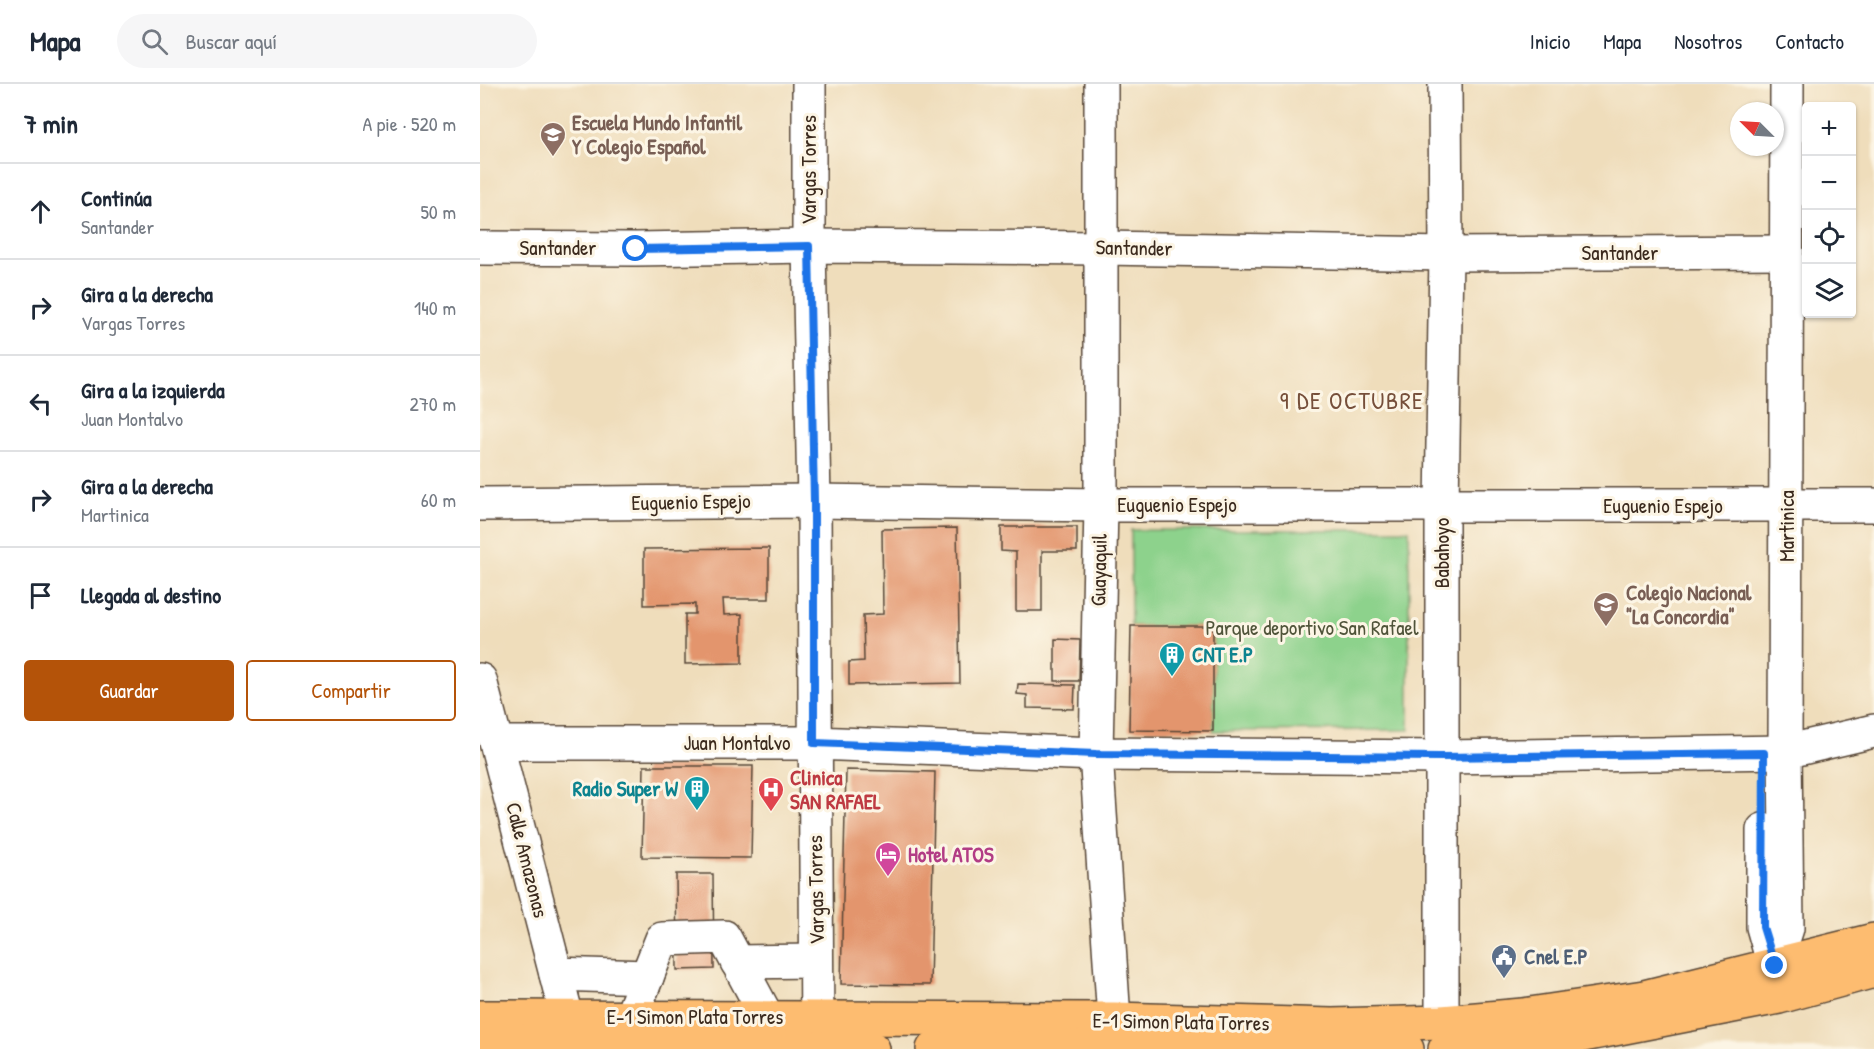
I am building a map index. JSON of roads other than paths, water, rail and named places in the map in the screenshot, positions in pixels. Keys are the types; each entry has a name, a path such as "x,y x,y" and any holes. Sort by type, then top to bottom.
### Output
{"highway":[{"path":"1777,982 1874,940"},
{"path":"1777,982 1874,971"},
{"name":"E-1 Simon Plata Torres","path":"480,1017 569,1035 631,1017 767,1017 817,1033 1114,1019 1332,1025 1443,1035 1578,1036 1777,982"},
{"path":"480,1040 569,1035 817,1033 873,1049"},
{"path":"933,1049 1114,1046 1407,1049"}],"street":[{"name":"Vargas Torres","path":"809,84 817,1033"},
{"name":"Guayaquil","path":"1101,84 1101,505 1096,754 1114,1019"},
{"name":"Babahoyo","path":"1443,1035 1441,757 1446,254 1445,84"},
{"path":"1767,84 1767,102"},
{"name":"Martinica","path":"1777,982 1787,928 1775,753 1777,252 1787,84"},
{"name":"Martinica","path":"1768,156 1777,252"},
{"name":"Santander","path":"480,248 636,249 809,246 1446,254 1777,252"},
{"name":"Euguenio Espejo","path":"480,504 814,501 1101,505 1874,506"},
{"name":"Calle Amazonas","path":"482,699 497,743 556,974 569,1035"},
{"name":"Juan Montalvo","path":"497,743 814,743 1096,754 1441,757 1775,753 1874,731"},
{"path":"631,1017 662,939 724,937 767,1017"},
{"path":"737,962 816,961"},
{"path":"556,974 646,977"}],"place":[{"name":"Escuela Mundo Infantil Y Colegio Español","path":"553,158"},
{"name":"Colegio Nacional \"La Concordia\"","path":"1606,628"},
{"name":"CNT E.P","path":"1172,678"},
{"name":"Radio Super W","path":"697,812"},
{"name":"Clinica SAN RAFAEL","path":"771,813"},
{"name":"Hotel ATOS","path":"888,878"},
{"name":"Cnel E.P","path":"1504,980"}],"district":[{"name":"9 DE OCTUBRE","path":"1352,401"}],"park label":[{"name":"Parque deportivo San Rafael","path":"1312,628"}]}
